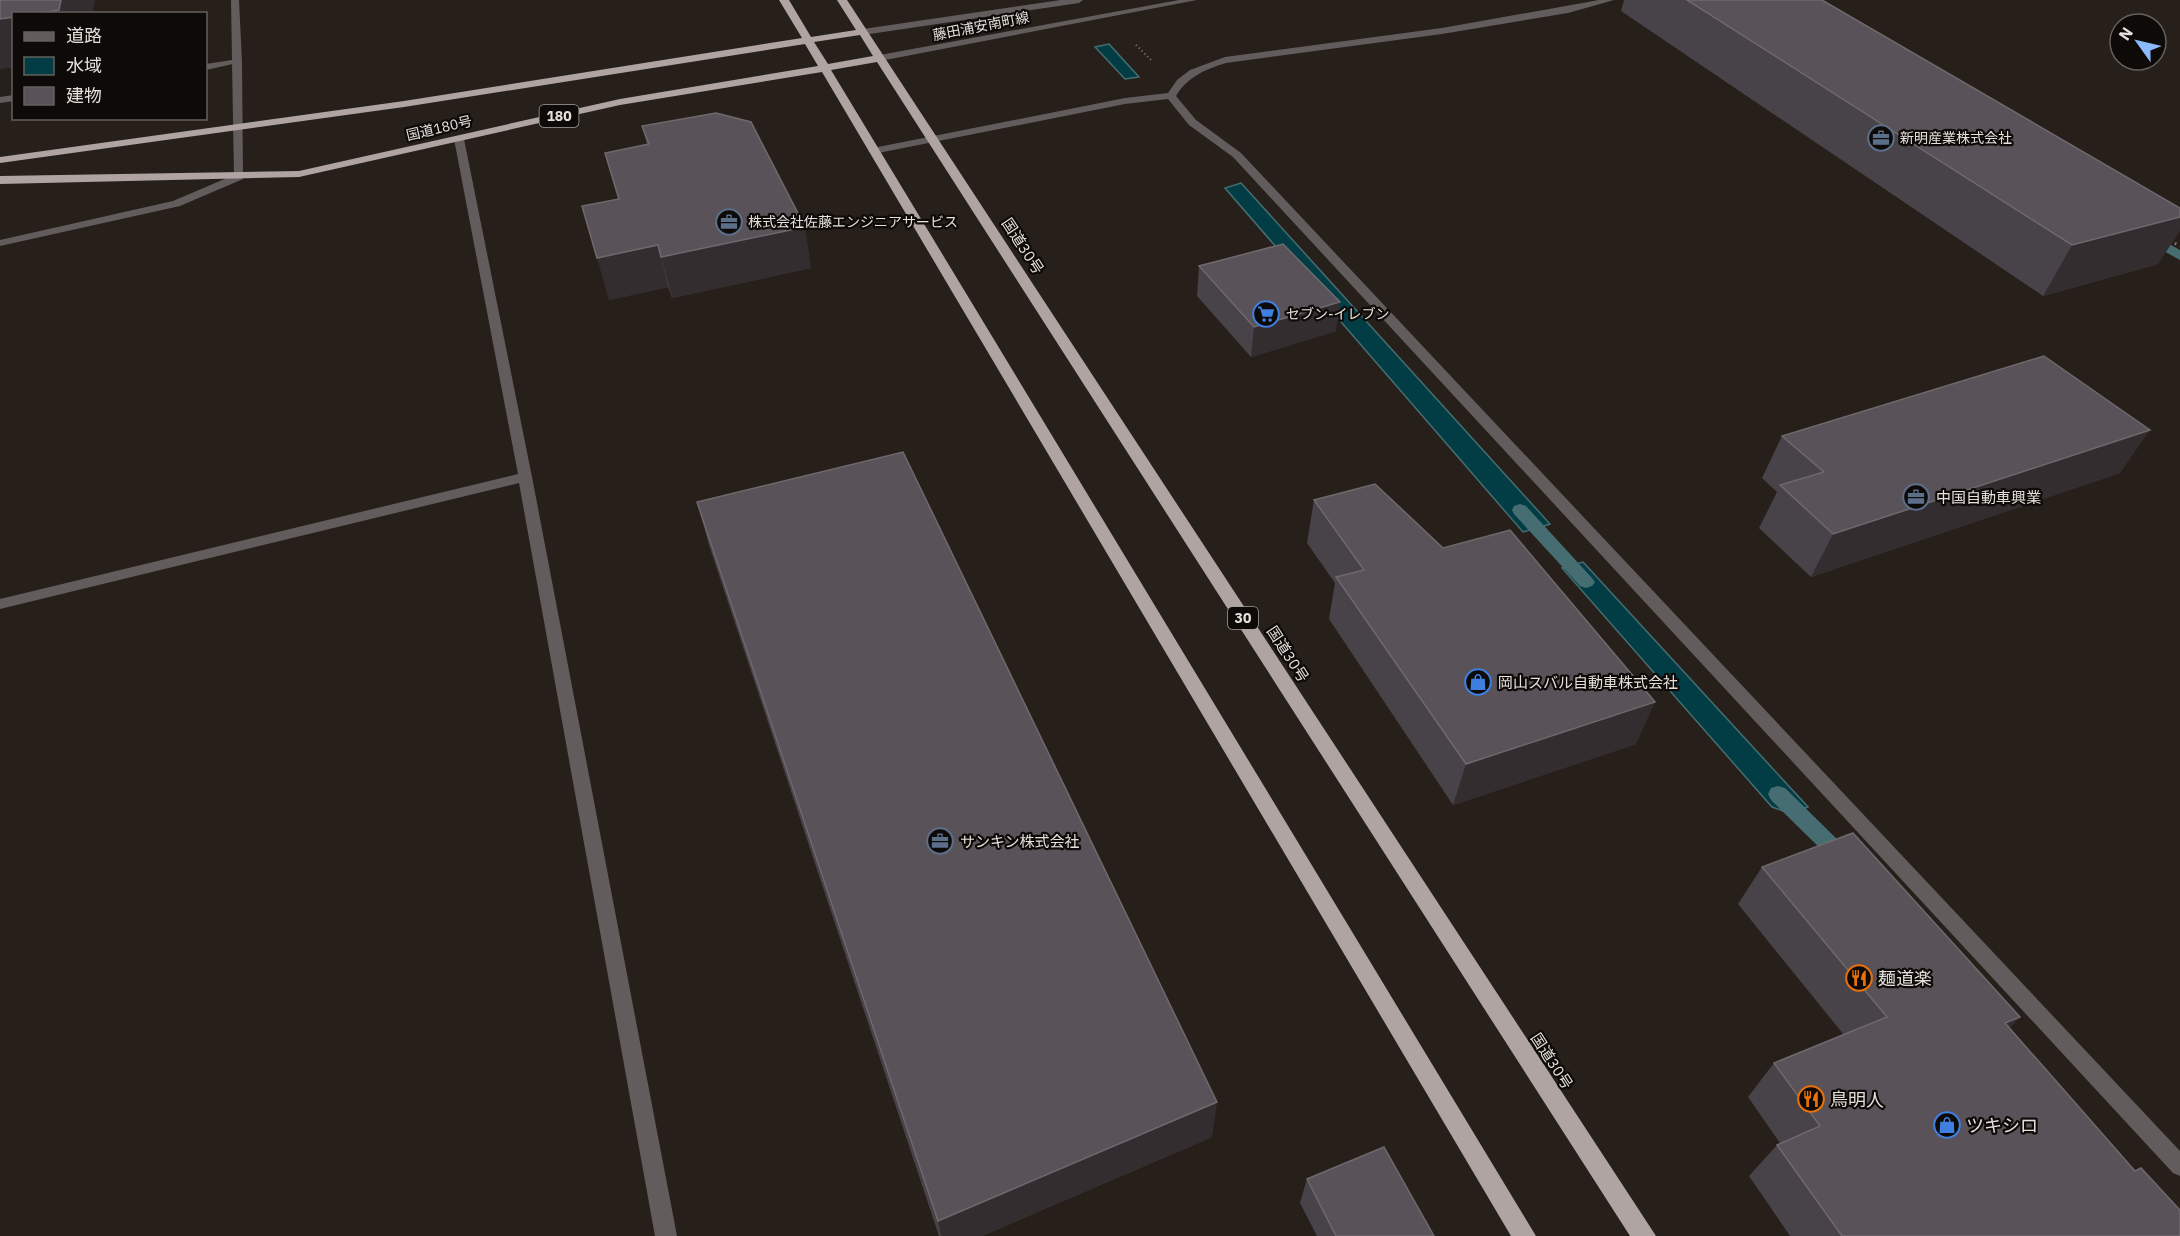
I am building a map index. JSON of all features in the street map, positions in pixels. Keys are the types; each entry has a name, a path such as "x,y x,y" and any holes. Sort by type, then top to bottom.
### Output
{"highway":[{"path":"784,0 1524,1236"},
{"name":"国道30号","path":"842,0 1644,1236"},
{"name":"国道180号","path":"0,160 404,104 863,32"},
{"name":"国道180号","path":"0,180 299,174 657,94 825,69 880,58"}],"street":[{"path":"0,243 176,204 239,177 236,0"},
{"name":"藤田浦安南町線","path":"863,32 1079,0"},
{"name":"藤田浦安南町線","path":"880,58 1193,0"},
{"path":"1171,96 1177,85 1188,75 1204,66 1225,60 1442,31 1544,15 1610,0"},
{"path":"207,67 237,62"},
{"path":"873,151 1125,101 1171,96"},
{"path":"1171,96 1180,112 1196,129 1237,155 2180,1166"},
{"path":"459,138 525,477 666,1236"},
{"path":"0,604 525,477"}],"path":[{"path":"2170,240 2180,246"}],"water":[{"path":"1109,44 1139,77 1125,79 1095,47"},
{"path":"1241,183 1550,524 1523,532 1225,188"},
{"path":"1583,562 1808,807 1789,813 1772,807 1562,568"}],"building":[{"path":"0,0 61,0 59,10 12,12 12,17 0,19"},
{"path":"1687,0 1822,0 2180,208 2180,217 2072,245"},
{"path":"716,113 751,122 805,227 661,257 658,245 597,258 582,206 619,199 605,153 649,144 642,126"},
{"path":"1283,244 1340,302 1254,327 1199,266"},
{"path":"2044,356 2150,430 1833,534 1780,485 1824,472 1782,436"},
{"name":"サンキン株式会社","path":"903,452 1217,1102 938,1221 697,502"},
{"name":"岡山スバル自動車株式会社","path":"1375,484 1443,548 1510,530 1655,702 1466,764 1336,577 1364,570 1314,500"},
{"path":"1853,833 2020,1017 2005,1023 2135,1171 2141,1168 2180,1210 2180,1236 1842,1236 1777,1145 1820,1126 1774,1063 1887,1017 1762,867"},
{"path":"1384,1147 1434,1236 1336,1236 1307,1179"}],"waterway":[{"path":"2149,237 2180,256"},
{"path":"1520,510 1586,582"},
{"path":"1778,794 1839,854"}],"place":[{"name":"新明産業株式会社","path":"1881,138"},
{"name":"株式会社佐藤エンジニアサービス","path":"729,222"},
{"name":"セブン-イレブン","path":"1266,314"},
{"name":"中国自動車興業","path":"1916,497"},
{"name":"岡山スバル自動車株式会社","path":"1478,682"},
{"name":"サンキン株式会社","path":"940,841"},
{"name":"麺道楽","path":"1859,978"},
{"name":"鳥明人","path":"1811,1099"},
{"name":"ツキシロ","path":"1947,1125"}]}
